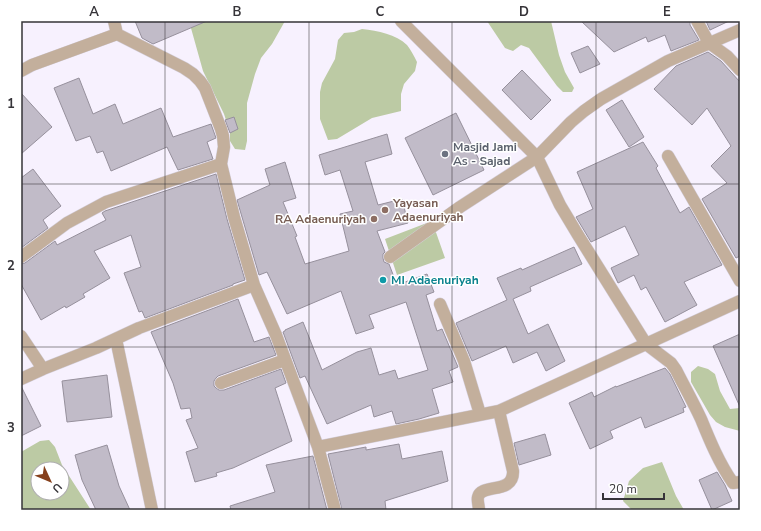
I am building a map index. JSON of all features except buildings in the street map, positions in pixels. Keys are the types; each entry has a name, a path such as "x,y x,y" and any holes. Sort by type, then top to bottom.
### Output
{"street":[{"path":"114,21 117,34"},
{"path":"401,21 537,156 550,186 564,211 646,344 671,363 676,370 701,419 724,471 733,483 740,482"},
{"path":"697,21 708,43 727,56 740,70"},
{"path":"390,257 460,207 537,156 571,122 601,99 668,61 740,30"},
{"path":"21,71 32,65 117,34 184,68 200,81 205,88 223,136 224,147 220,164 254,285 285,360 318,447 335,510"},
{"path":"668,156 740,281"},
{"path":"21,257 67,223 106,202 220,164"},
{"path":"21,380 139,328 254,285"},
{"path":"318,447 499,411 740,301"},
{"path":"440,304 464,361 480,414"},
{"path":"21,336 43,369"},
{"path":"116,339 152,510"},
{"path":"221,383 285,360"},
{"path":"479,510 478,496 480,493 505,485 512,479 513,471 499,411"}],"green space":[{"path":"189,21 285,21 272,44 261,58 255,74 247,103 247,141 245,150 235,149 230,141 230,132 224,114 203,71"},
{"path":"487,21 551,21 559,55 565,72 574,88 572,92 563,92 557,86 529,48 521,45 513,51 505,48"},
{"path":"362,29 386,34 403,41 417,62 415,71 404,84 401,94 401,111 372,118 337,139 328,140 320,119 320,92 322,83 335,59 338,40 344,33"},
{"path":"432,221 445,258 397,275 385,239"},
{"path":"698,366 708,369 715,374 720,391 730,409 740,408 740,431 725,427 716,422 710,415 691,382 691,372"},
{"path":"49,440 55,447 60,461 30,461 30,501 70,501 70,477 91,510 21,510 21,452 40,441"},
{"path":"662,462 676,496 684,510 632,510 623,501 629,481 643,468"}],"place":[{"name":"Masjid Jami As - Sajad","path":"445,154"},
{"name":"Yayasan Adaenuriyah","path":"385,210"},
{"name":"RA Adaenuriyah","path":"374,219"},
{"name":"MI Adaenuriyah","path":"383,280"}]}
